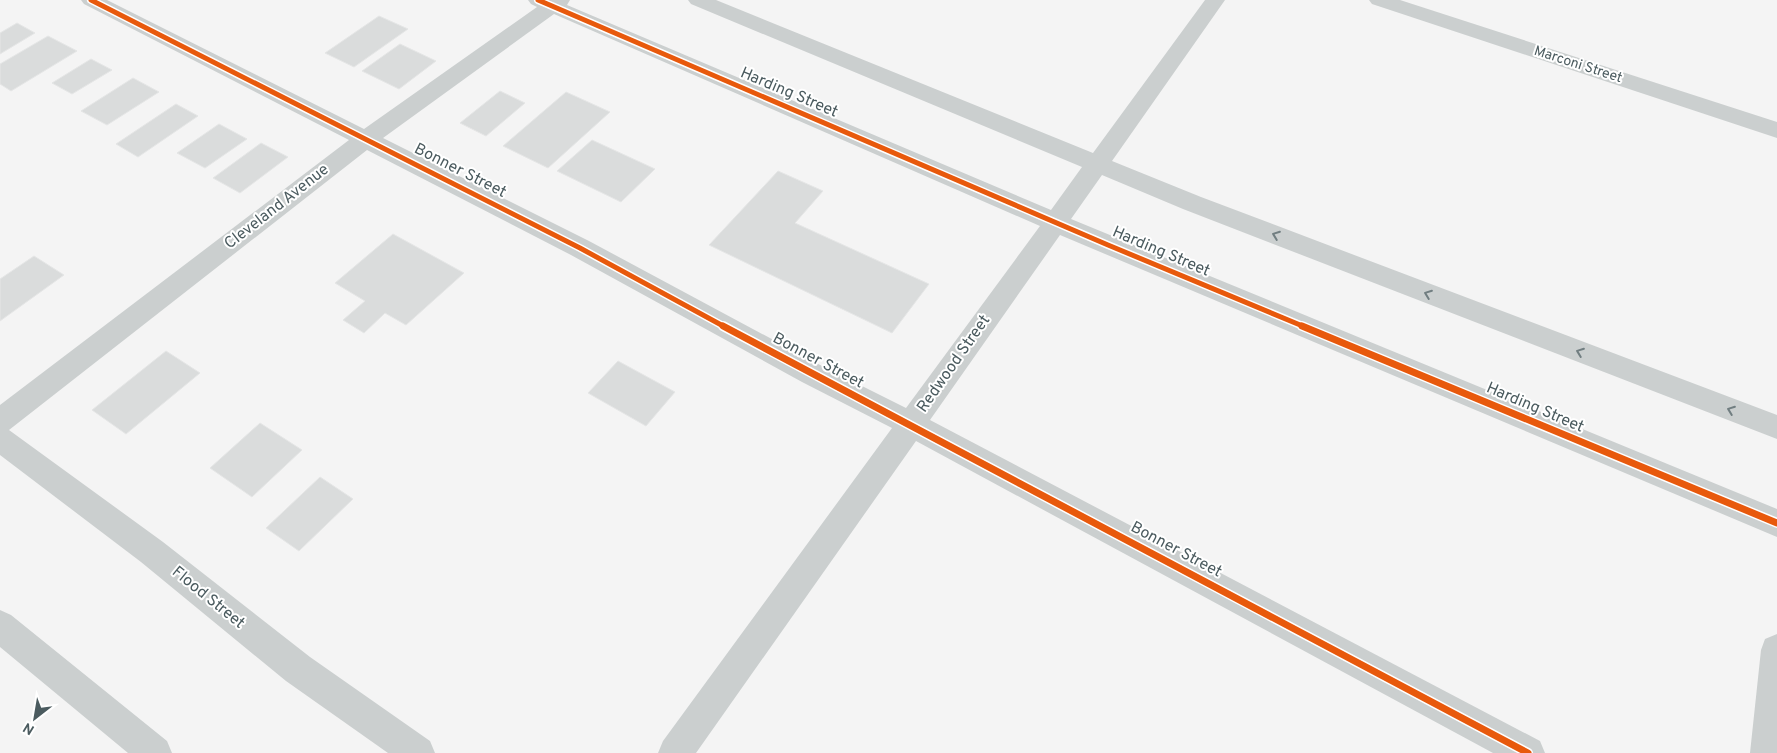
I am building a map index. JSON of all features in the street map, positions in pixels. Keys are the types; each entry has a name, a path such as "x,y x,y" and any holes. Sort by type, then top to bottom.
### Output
{"street":[{"name":"Bonner Street","path":"91,0 580,248 812,374 910,424 1528,753"},
{"path":"698,0 1202,207 1777,428"},
{"name":"Redwood Street","path":"675,753 1215,0"},
{"name":"Marconi Street","path":"1379,0 1777,130"},
{"name":"Cleveland Avenue","path":"0,421 366,138 549,2"},
{"name":"Harding Street","path":"549,2 1054,222 1777,523"},
{"name":"Flood Street","path":"0,439 152,552 298,669 418,753"},
{"path":"0,626 155,753"},
{"path":"1767,753 1777,650"}],"building":[{"path":"379,16 408,29 354,67 325,53"},
{"path":"17,23 35,33 0,54 0,33"},
{"path":"48,36 77,51 11,91 0,84 0,64"},
{"path":"400,44 436,61 399,89 362,71"},
{"path":"91,59 112,70 72,94 52,83"},
{"path":"133,78 159,92 107,125 81,111"},
{"path":"500,91 525,103 486,136 460,123"},
{"path":"566,92 610,112 548,168 503,146"},
{"path":"176,104 198,116 138,157 116,144"},
{"path":"219,124 247,139 205,168 177,153"},
{"path":"592,140 655,169 621,202 557,171"},
{"path":"261,143 288,157 240,193 213,178"},
{"path":"778,171 823,191 795,223 929,284 892,333 709,245"},
{"path":"393,234 464,273 406,325 385,313 364,333 343,320 365,301 335,283"},
{"path":"34,256 64,275 0,321 0,279"},
{"path":"166,351 200,373 126,434 92,410"},
{"path":"618,361 675,392 646,426 588,393"},
{"path":"260,423 302,450 252,497 210,468"},
{"path":"320,477 353,499 299,551 266,528"}],"cycle path":[{"path":"91,0 580,248 812,374 911,424 1528,753"},
{"path":"538,0 1108,245 1777,523"}]}
